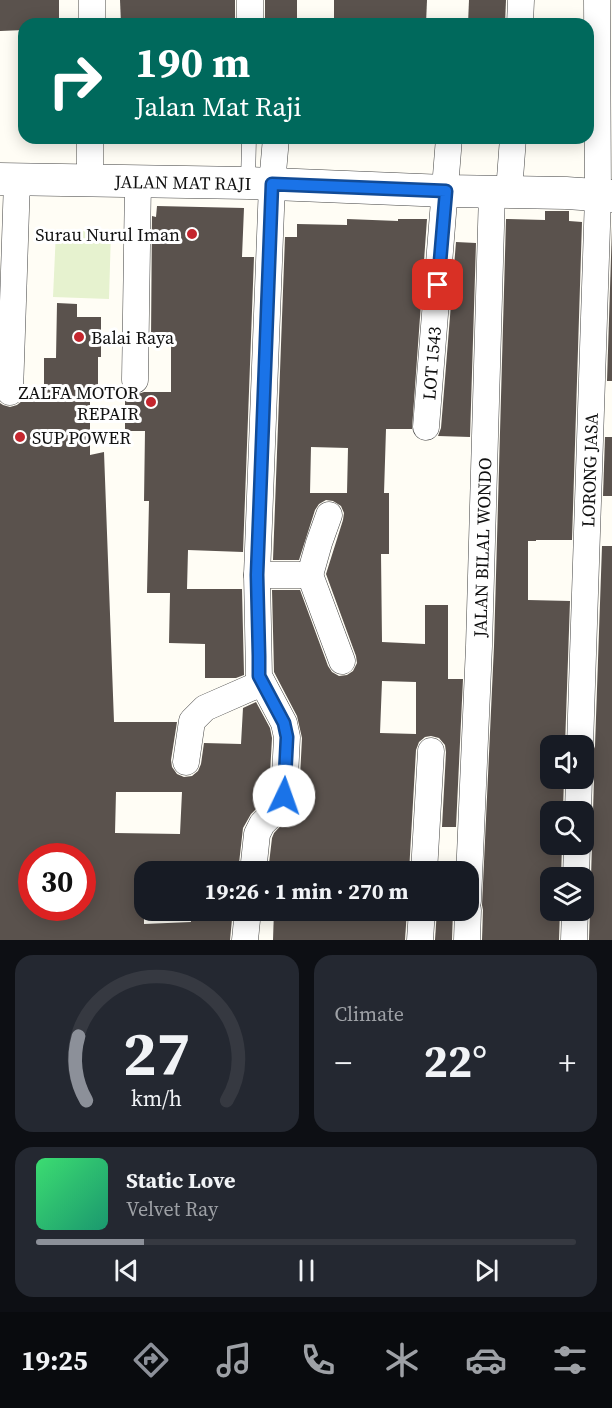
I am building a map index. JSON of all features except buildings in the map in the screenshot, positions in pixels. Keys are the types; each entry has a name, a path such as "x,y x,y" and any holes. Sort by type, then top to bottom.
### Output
{"street":[{"path":"92,0 92,18"},
{"path":"250,0 250,18"},
{"path":"520,18 521,0"},
{"name":"LORONG JASA","path":"580,735 605,196 597,0"},
{"path":"90,144 90,181"},
{"path":"254,861 257,834 262,824 278,808 284,796 287,737 284,723 259,676 257,575 260,183 274,144"},
{"name":"LOT 1543","path":"426,427 449,144"},
{"path":"501,192 512,144"},
{"path":"9,179 10,392"},
{"name":"JALAN MAT RAJI","path":"9,179 260,183 605,196"},
{"path":"135,380 138,182"},
{"name":"JALAN BILAL WONDO","path":"470,861 501,192"},
{"path":"329,515 310,575 342,661"},
{"path":"257,575 310,575"},
{"path":"186,762 192,721 205,708 262,682"},
{"path":"425,861 431,751"},
{"path":"245,940 247,921"},
{"path":"420,940 421,921"},
{"path":"467,940 468,921"},
{"path":"574,940 575,921"}],"lane":[{"path":"250,144 260,183"}],"green space":[{"path":"56,231 111,231 109,299 53,297"}],"place":[{"name":"Surau Nurul Iman","path":"192,234"},
{"name":"Balai Raya","path":"79,337"},
{"name":"ZALFA MOTOR REPAIR","path":"151,402"},
{"name":"SUP POWER","path":"20,437"}],"route":[{"path":"284,796 287,737 279,712 259,676 257,575 272,184 446,191 438,285"}]}
